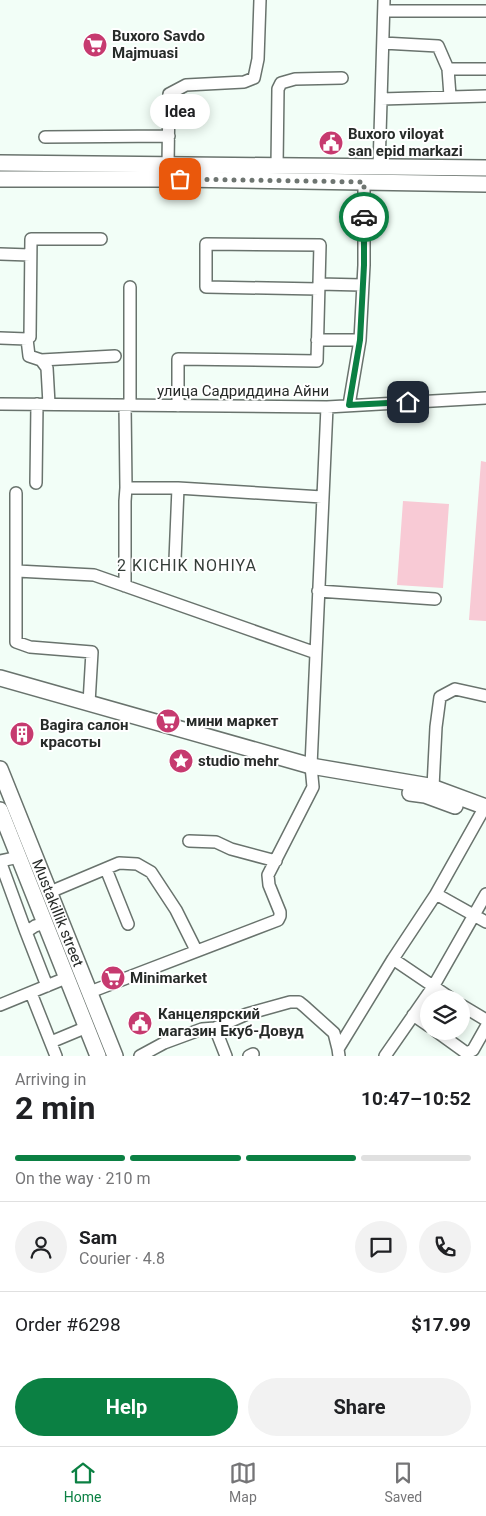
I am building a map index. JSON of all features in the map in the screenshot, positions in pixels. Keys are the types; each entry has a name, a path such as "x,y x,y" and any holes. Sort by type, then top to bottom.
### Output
{"main road":[{"path":"0,163 486,168"},
{"path":"0,179 180,179 486,184"},
{"path":"0,678 89,703 311,771 433,787 486,809"},
{"path":"0,688 311,771 486,809"},
{"name":"Mustakillik street","path":"0,769 90,992 98,1056"},
{"name":"Mustakillik street","path":"0,810 66,978 115,1056"}],"street":[{"path":"168,165 169,94 186,85 244,82 254,78 258,59 260,0"},
{"path":"379,168 384,5 486,11"},
{"path":"383,43 438,46 448,69 450,96"},
{"path":"448,69 486,69"},
{"path":"277,166 278,89 281,83 295,79 342,78"},
{"path":"381,99 486,96"},
{"path":"45,137 169,136"},
{"path":"349,405 360,340 364,182"},
{"path":"101,239 31,239 31,330 30,337 27,339 29,356 41,360 115,356"},
{"path":"178,406 178,359 317,361 317,340 319,286 320,245 206,244 206,287 319,286 362,284"},
{"path":"0,254 30,255"},
{"path":"124,586 124,500 126,488 130,287"},
{"path":"0,338 27,339"},
{"path":"317,340 360,340"},
{"path":"41,360 47,368 49,404"},
{"name":"улица Садриддина Айни","path":"0,404 327,407 486,398"},
{"path":"36,483 37,404"},
{"path":"90,992 278,920 280,916 269,885 268,875 313,787 311,771 327,407"},
{"path":"126,488 178,488 322,497"},
{"path":"175,560 178,488"},
{"path":"16,493 16,642 30,647 92,652 89,703"},
{"path":"16,571 94,575 316,653"},
{"path":"318,591 436,598"},
{"path":"433,787 436,727 440,696 454,689 486,696"},
{"path":"339,1053 393,959 436,894 486,809"},
{"path":"189,841 216,842 231,849 276,861"},
{"path":"19,857 0,861 47,986"},
{"path":"50,892 119,863 137,864 150,872 176,910 196,950"},
{"path":"106,869 128,924"},
{"path":"436,894 486,922"},
{"path":"385,1056 433,987 486,894"},
{"path":"26,932 35,926 45,923"},
{"path":"393,959 438,990"},
{"path":"0,1005 66,978"},
{"path":"31,993 56,1056"},
{"path":"140,1056 164,1043 202,1029 215,1028 247,1014 290,1002 299,1002 334,1033 339,1053"},
{"path":"470,1010 486,1020"},
{"path":"413,1015 420,1020"},
{"path":"51,1042 94,1024"},
{"path":"448,1040 465,1052 469,1052 473,1050 486,1027"},
{"path":"215,1028 226,1056"}],"shaded area":[{"path":"481,461 486,462 486,621 469,620"},
{"path":"403,501 449,504 443,588 397,585"}],"way so far":[{"path":"180,179 364,182 364,217"}],"place":[{"name":"Buxoro Savdo Majmuasi","path":"95,45"},
{"name":"Buxoro viloyat san epid markazi","path":"331,143"},
{"name":"Idea","path":"180,179"},
{"name":"мини маркет","path":"168,721"},
{"name":"Bagira салон красоты","path":"22,734"},
{"name":"studio mehr","path":"181,761"},
{"name":"Minimarket","path":"113,978"},
{"name":"Канцелярский магазин Екуб-Довуд","path":"140,1023"}],"district":[{"name":"2 KICHIK NOHIYA","path":"187,565"}],"route":[{"path":"364,217 364,265 360,340 349,405 408,402"}]}
